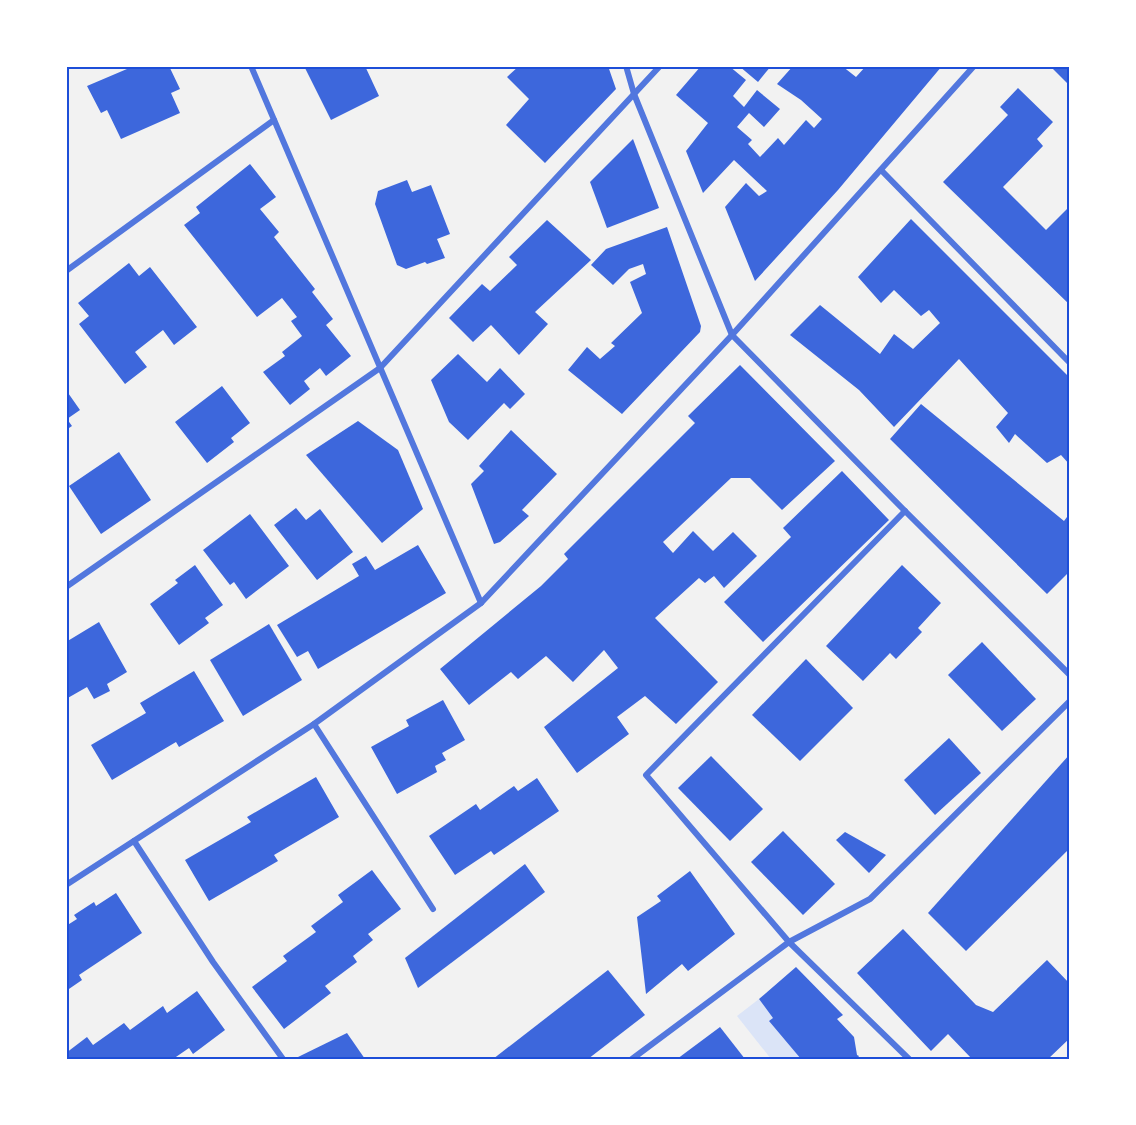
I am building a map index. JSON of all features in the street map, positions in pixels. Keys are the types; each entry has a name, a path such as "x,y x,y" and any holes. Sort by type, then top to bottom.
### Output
{"street":[{"path":"251,66 482,603"},
{"path":"626,66 634,94 732,335 1070,675"},
{"path":"66,587 380,369 660,66"},
{"path":"66,885 314,724 482,603 732,335 974,66"},
{"path":"66,271 274,120"},
{"path":"881,170 1070,363"},
{"path":"905,511 646,775 789,942 909,1059"},
{"path":"632,1059 789,942 870,899 1070,701"},
{"path":"314,724 433,909"},
{"path":"134,841 213,962 283,1059"}],"shaded area":[{"path":"759,999 805,1059 771,1059 737,1016"}],"building":[{"path":"134,66 169,66 180,89 171,93 180,113 121,139 107,110 101,113 87,86"},
{"path":"304,66 365,66 379,96 331,120"},
{"path":"519,66 608,66 616,89 545,163 506,125 529,99 507,77"},
{"path":"701,66 729,66 746,80 733,96 744,107 757,90 780,109 764,127 749,113 737,127 752,140 748,144 760,157 778,138 784,145 806,120 814,128 822,119 801,100 777,84 793,66 842,66 856,77 866,66 942,66 838,190 755,281 725,207 746,183 759,196 767,191 734,160 703,193 686,151 708,123 676,95"},
{"path":"739,66 771,66 758,82"},
{"path":"1050,66 1070,66 1070,86"},
{"path":"1018,88 1053,122 1037,139 1043,146 1003,187 1046,230 1070,206 1070,305 943,182 1008,115 1000,107"},
{"path":"633,139 659,208 607,228 590,182"},
{"path":"250,164 276,197 260,209 279,232 274,237 315,289 312,292 333,319 326,325 351,356 326,376 320,368 304,381 310,389 290,405 263,372 285,356 282,352 302,336 291,321 297,317 282,298 257,317 184,225 200,213 196,207"},
{"path":"407,180 412,192 431,185 450,234 437,239 445,258 406,269 397,265 375,204 378,191"},
{"path":"911,219 1070,378 1070,465 1061,455 1047,463 1015,434 1009,443 996,427 1008,413 959,359 894,427 859,390 790,335 820,305 880,354 894,334 913,349 940,323 929,310 921,316 894,290 881,303 858,277"},
{"path":"547,220 591,260 535,312 548,324 519,355 491,325 473,342 449,318 482,284 490,291 517,265 509,257"},
{"path":"667,227 701,326 700,332 622,414 568,370 587,347 600,359 615,346 611,343 642,313 630,282 646,274 643,264 629,269 613,285 591,265 606,249"},
{"path":"129,263 139,276 150,267 197,327 174,345 163,330 135,352 147,367 125,384 79,324 89,316 78,303"},
{"path":"458,354 487,382 500,368 525,394 510,409 504,403 468,440 449,422 431,380"},
{"path":"740,365 835,461 782,510 750,478 731,478 663,542 673,553 693,531 713,551 733,532 757,556 724,588 714,576 705,583 699,578 655,618 718,682 676,724 645,696 617,717 629,734 577,773 544,727 618,668 604,650 573,682 546,656 518,679 511,672 469,705 440,669 541,586 568,559 564,554 695,423 688,416"},
{"path":"222,386 250,423 231,438 234,442 207,463 175,422"},
{"path":"66,390 80,410 67,419 72,426 66,430"},
{"path":"921,404 1064,521 1070,513 1070,571 1047,594 890,439"},
{"path":"358,421 398,450 423,509 382,543 306,455"},
{"path":"511,430 557,474 522,510 529,516 500,542 494,544 471,484 484,471 479,466"},
{"path":"119,452 151,500 101,534 69,486"},
{"path":"842,471 889,520 763,642 724,602 791,537 783,528"},
{"path":"296,508 306,520 320,509 353,552 317,580 274,525"},
{"path":"250,514 289,566 246,599 234,582 230,585 203,550"},
{"path":"418,545 446,593 318,669 308,651 297,657 277,625 359,576 352,564 366,556 375,570"},
{"path":"195,565 223,605 205,618 209,623 179,645 150,604 178,583 175,580"},
{"path":"902,565 941,603 918,628 922,632 896,659 890,653 863,681 826,646"},
{"path":"99,622 127,672 107,684 110,691 94,699 87,687 66,699 66,642"},
{"path":"269,624 302,680 243,716 210,660"},
{"path":"982,642 1036,699 1002,731 948,675"},
{"path":"806,659 853,708 800,761 752,715"},
{"path":"194,671 224,721 179,747 176,742 112,780 91,745 146,713 140,703"},
{"path":"443,700 465,740 442,753 446,760 435,766 437,772 397,794 371,747 409,726 406,720"},
{"path":"949,738 981,773 935,815 904,780"},
{"path":"1070,754 1070,848 966,951 928,913"},
{"path":"711,756 763,809 730,841 678,788"},
{"path":"316,777 339,817 274,855 278,861 209,901 185,860 251,822 247,817"},
{"path":"537,778 559,811 494,855 491,851 455,875 429,836 476,804 480,810 514,786 518,791"},
{"path":"783,831 835,884 803,915 751,862"},
{"path":"845,832 886,855 869,873 836,840"},
{"path":"525,864 545,892 418,988 405,958"},
{"path":"372,870 401,909 368,934 373,940 353,956 357,962 325,986 331,993 284,1029 252,987 287,961 283,956 316,932 311,926 343,902 338,895"},
{"path":"690,871 735,934 688,971 682,964 646,994 637,917 661,901 657,896"},
{"path":"116,893 142,933 79,975 82,980 66,991 66,926 77,919 74,915 94,902 96,906"},
{"path":"903,929 976,1005 993,1012 1047,960 1070,984 1070,1038 1048,1059 972,1059 948,1034 931,1051 857,973"},
{"path":"796,967 843,1015 837,1019 854,1037 859,1056 857,1059 801,1059 769,1021 773,1018 759,999"},
{"path":"608,970 645,1015 588,1059 493,1059"},
{"path":"197,991 225,1030 193,1054 189,1048 173,1059 66,1059 66,1053 87,1037 93,1045 124,1023 130,1030 163,1006 167,1013"},
{"path":"720,1027 745,1059 677,1059"},
{"path":"347,1033 365,1059 299,1059 298,1057"}]}
